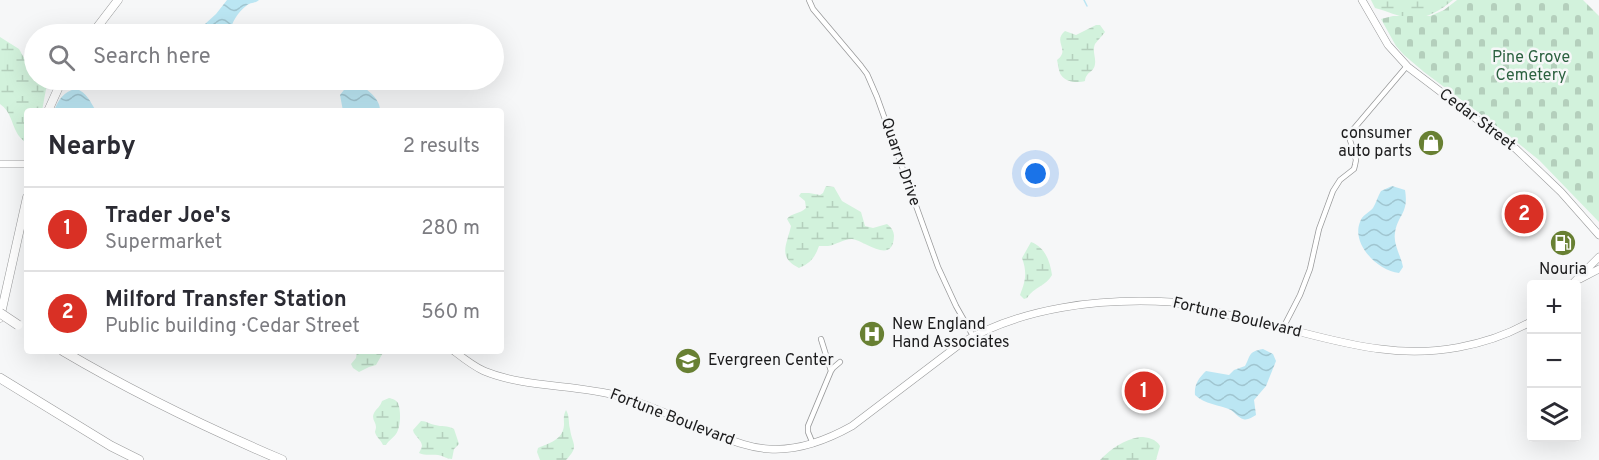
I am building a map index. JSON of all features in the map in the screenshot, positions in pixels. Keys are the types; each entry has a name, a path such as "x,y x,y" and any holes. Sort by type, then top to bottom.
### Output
{"highway":[{"path":"0,313 23,328"},
{"path":"68,354 183,416 282,460"},
{"path":"3,381 111,446 139,460"}],"main road":[{"path":"100,24 118,0"},
{"name":"Cedar Street","path":"1362,0 1388,45 1407,66 1516,149 1599,235"},
{"path":"49,108 57,90"},
{"path":"0,164 24,164"},
{"path":"0,318 24,210"},
{"path":"1577,280 1599,257"},
{"path":"1579,280 1599,269"},
{"name":"Fortune Boulevard","path":"458,354 482,370 500,377 619,396 735,442 753,447 791,449 813,444 852,426 960,344 974,336 1019,317 1043,311 1086,305 1171,302 1381,350 1448,349 1478,343 1527,323"}],"street":[{"name":"Quarry Drive","path":"809,0 813,9 867,74 938,267 956,306 974,336"},
{"path":"1283,328 1310,269 1319,229 1333,191 1340,180 1354,169 1356,160 1350,140 1352,132 1407,66"},
{"path":"821,339 831,370"},
{"path":"813,444 808,426 831,370 840,362"}],"green space":[{"path":"1371,0 1453,0 1432,14 1414,18 1375,8"},
{"name":"Pine Grove Cemetery","path":"1457,0 1583,0 1599,16 1599,222 1539,160 1404,55 1396,46 1381,19 1393,16 1430,16 1444,10"},
{"path":"1100,25 1105,32 1095,44 1093,69 1085,81 1066,80 1060,74 1057,60 1062,52 1061,35 1065,31 1076,35"},
{"path":"0,37 19,49 24,58 24,90 46,90 43,108 24,108 24,141 18,134 9,114 0,104"},
{"path":"826,186 834,187 842,201 861,212 865,226 873,228 887,224 890,226 894,236 889,249 877,249 849,239 819,246 812,259 799,268 792,264 785,250 791,226 787,219 806,208 805,201 799,196 801,193 820,195"},
{"path":"1031,242 1040,247 1046,255 1052,275 1047,282 1024,299 1020,295 1025,276 1022,258"},
{"path":"357,354 382,354 376,365 359,372 351,364"},
{"path":"389,398 398,403 400,423 396,434 386,445 383,445 375,432 376,425 373,415 382,401"},
{"path":"566,410 574,445 573,451 566,460 540,460 538,448 555,440 561,434"},
{"path":"421,421 454,429 459,444 454,449 452,459 419,453 422,444 413,430"},
{"path":"1140,437 1152,439 1160,446 1156,460 1100,460 1118,445"}],"water":[{"path":"227,0 259,0 240,11 233,24 205,24"},
{"path":"80,90 94,108 55,108 68,92"},
{"path":"344,90 367,90 378,102 380,108 342,108 340,95"},
{"path":"1392,186 1405,190 1406,198 1395,233 1396,246 1403,267 1399,273 1383,267 1368,255 1359,239 1358,230 1361,220 1373,208 1381,191"},
{"path":"1263,349 1273,354 1276,361 1266,386 1254,400 1256,415 1243,419 1231,410 1207,402 1195,395 1195,388 1206,371 1229,375 1234,370 1245,366 1252,353"}],"waterway":[{"path":"1084,0 1087,6"}],"place":[{"name":"consumer auto parts","path":"1431,143"},
{"name":"Milford Transfer Station","path":"1524,214"},
{"name":"Nouria","path":"1563,243"},
{"name":"New England Hand Associates","path":"872,334"},
{"name":"Evergreen Center","path":"688,361"},
{"name":"Trader Joe's","path":"1144,391"}]}
